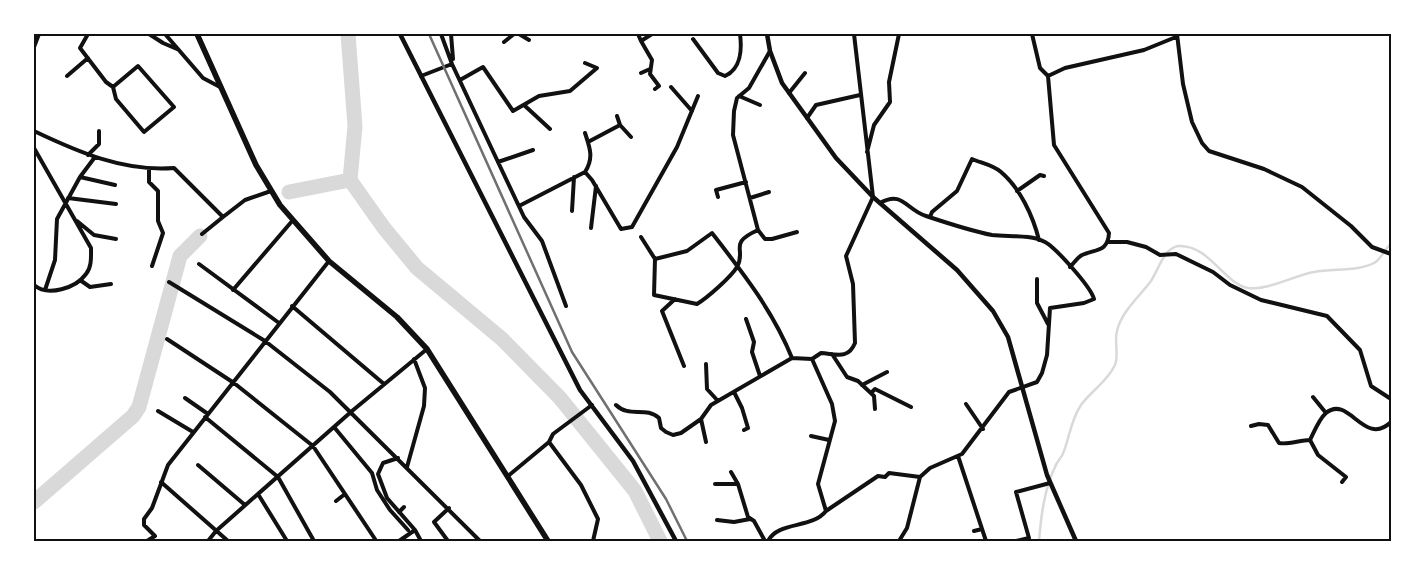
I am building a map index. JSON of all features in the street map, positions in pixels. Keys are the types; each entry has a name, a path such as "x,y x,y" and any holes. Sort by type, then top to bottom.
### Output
{"highway":[{"path":"197,34 223,88 256,165 272,191 293,220 329,261 397,317 427,348 548,541"}],"street":[{"path":"34,47 38,34"},
{"path":"88,34 80,48 113,86 116,99 144,132 174,106 138,66 113,86"},
{"path":"149,34 163,43 177,48"},
{"path":"165,34 204,78 223,88"},
{"path":"400,34 580,390 633,461 676,541"},
{"path":"441,34 452,64 519,206 542,241 566,306"},
{"path":"452,34 454,51 452,64"},
{"path":"504,42 514,34"},
{"path":"518,34 529,40"},
{"path":"638,34 652,60 650,74 659,86 655,89"},
{"path":"641,40 652,34"},
{"path":"694,40 718,73 725,76 736,66 740,58 740,34"},
{"path":"767,34 770,51 782,83 836,158 873,197 957,270 993,311 1008,337 1050,483 1076,541"},
{"path":"616,405 621,410 633,413 650,412 654,414 659,418 661,428 673,435 681,433 701,419 711,405 792,358 812,359 821,353 845,355 851,352 855,343 853,284 846,256 873,197 854,34"},
{"path":"867,154 874,125 890,102 889,82 899,34"},
{"path":"1032,34 1040,68 1048,76 1054,145 1109,233 1109,242 1103,249 1081,255 1070,267"},
{"path":"1048,76 1065,68 1144,50 1176,35 1192,122 1202,143 1209,152 1264,169 1302,187 1351,226 1372,247 1391,254"},
{"path":"770,51 749,88 740,96 734,111 733,135 758,230 765,239 797,232"},
{"path":"67,76 88,58"},
{"path":"460,80 483,67 513,111 539,96 570,91 597,68 585,63"},
{"path":"421,76 452,64"},
{"path":"641,73 650,69"},
{"path":"789,93 805,73"},
{"path":"671,87 692,111"},
{"path":"807,118 816,105 860,95"},
{"path":"585,172 596,186 622,229 632,227 677,147 698,96"},
{"path":"740,96 760,105"},
{"path":"524,105 550,129"},
{"path":"616,116 631,137"},
{"path":"588,142 620,124"},
{"path":"34,131 95,157 149,170 174,168 223,217"},
{"path":"88,155 100,144 99,131"},
{"path":"519,206 585,172 591,164 592,152 585,133"},
{"path":"34,148 91,248 91,262 87,274 80,280 61,290 39,290 34,294"},
{"path":"498,162 533,150"},
{"path":"34,159 37,154"},
{"path":"45,290 55,260 57,219 80,177 95,157"},
{"path":"930,217 932,212 957,191 972,159 1001,172 1017,191 1035,226 1039,240"},
{"path":"149,170 149,182 158,191 158,221 163,233 152,266"},
{"path":"1017,191 1040,175 1044,176"},
{"path":"80,177 115,185"},
{"path":"572,211 574,177"},
{"path":"108,184 109,178"},
{"path":"718,197 716,190 746,182"},
{"path":"591,228 596,186"},
{"path":"202,234 245,200 272,191"},
{"path":"750,198 769,192"},
{"path":"880,202 890,197 898,198 930,217 991,234 1039,240 1046,243 1093,293 1094,299 1084,303 1050,308 1047,355 1042,374 1036,382 1009,392 983,429 958,456 930,468 920,477 907,528 899,541"},
{"path":"68,198 116,204"},
{"path":"75,220 87,227 94,235 116,239"},
{"path":"233,290 293,220"},
{"path":"641,237 655,259 654,294 697,304 705,299 738,266 740,242 746,235 758,230"},
{"path":"655,259 687,251 712,233 765,305 782,334 792,358"},
{"path":"1109,242 1127,242 1146,247 1160,254 1176,254 1214,272 1230,285 1261,300 1327,316 1360,350 1371,386 1391,399"},
{"path":"147,541 155,536 144,524 144,519 152,508 168,465 329,261"},
{"path":"199,264 279,323"},
{"path":"1037,278 1037,303 1048,324"},
{"path":"80,280 90,287 111,284"},
{"path":"169,282 264,341 352,411 480,541"},
{"path":"34,285 39,290"},
{"path":"675,299 662,311 684,366"},
{"path":"292,306 384,384"},
{"path":"746,319 754,342 752,352 760,376"},
{"path":"744,332 750,330"},
{"path":"167,339 234,383 313,446 374,541"},
{"path":"208,541 216,531 245,505 427,348"},
{"path":"832,354 847,377 862,385 874,396 874,409"},
{"path":"407,466 424,406 426,388 414,359"},
{"path":"812,359 832,404 835,421 818,484 826,511"},
{"path":"706,364 707,389 718,401"},
{"path":"862,385 887,372"},
{"path":"871,393 875,389 884,392 910,407"},
{"path":"734,392 742,408 748,428 744,430"},
{"path":"1313,397 1326,413"},
{"path":"185,398 278,477 314,541"},
{"path":"966,404 983,429"},
{"path":"508,476 549,442 553,434 592,405"},
{"path":"1310,440 1326,413 1336,409 1346,411 1366,428 1377,430 1391,422"},
{"path":"158,411 193,432"},
{"path":"701,419 706,442"},
{"path":"1251,426 1259,424 1268,425 1279,443 1310,440"},
{"path":"334,427 372,473 373,482 380,495 408,530"},
{"path":"811,436 829,440"},
{"path":"1310,440 1318,455 1346,477 1342,482"},
{"path":"549,442 581,485 598,519 593,541"},
{"path":"958,456 986,541"},
{"path":"398,458 383,462 378,474 387,498 415,530 421,541"},
{"path":"198,465 245,505"},
{"path":"731,472 738,484 750,519 766,541 777,532 819,520 826,511 878,476 885,477 889,473 920,477"},
{"path":"161,482 228,541"},
{"path":"1016,541 1029,538 1016,492 1050,483"},
{"path":"715,484 738,484"},
{"path":"258,494 287,541"},
{"path":"336,501 345,494"},
{"path":"399,512 404,508"},
{"path":"448,541 434,522 449,508"},
{"path":"716,520 734,522 750,519"},
{"path":"974,532 982,529"},
{"path":"399,541 415,530"}],"waterway":[{"path":"348,34 355,126 350,180 384,228 417,268 502,339 560,398 635,491 660,541"},
{"path":"289,192 350,180"},
{"path":"34,502 133,416 139,407 180,256 200,236"},
{"path":"1039,541 1048,485 1063,453 1075,416 1085,400 1112,371 1116,361 1116,335 1122,317 1151,281 1169,250 1178,246 1189,247 1207,257 1239,285 1255,288 1272,285 1314,272 1367,266 1376,262 1391,244"}],"railway":[{"path":"429,34 572,352 666,499 687,541"}]}
